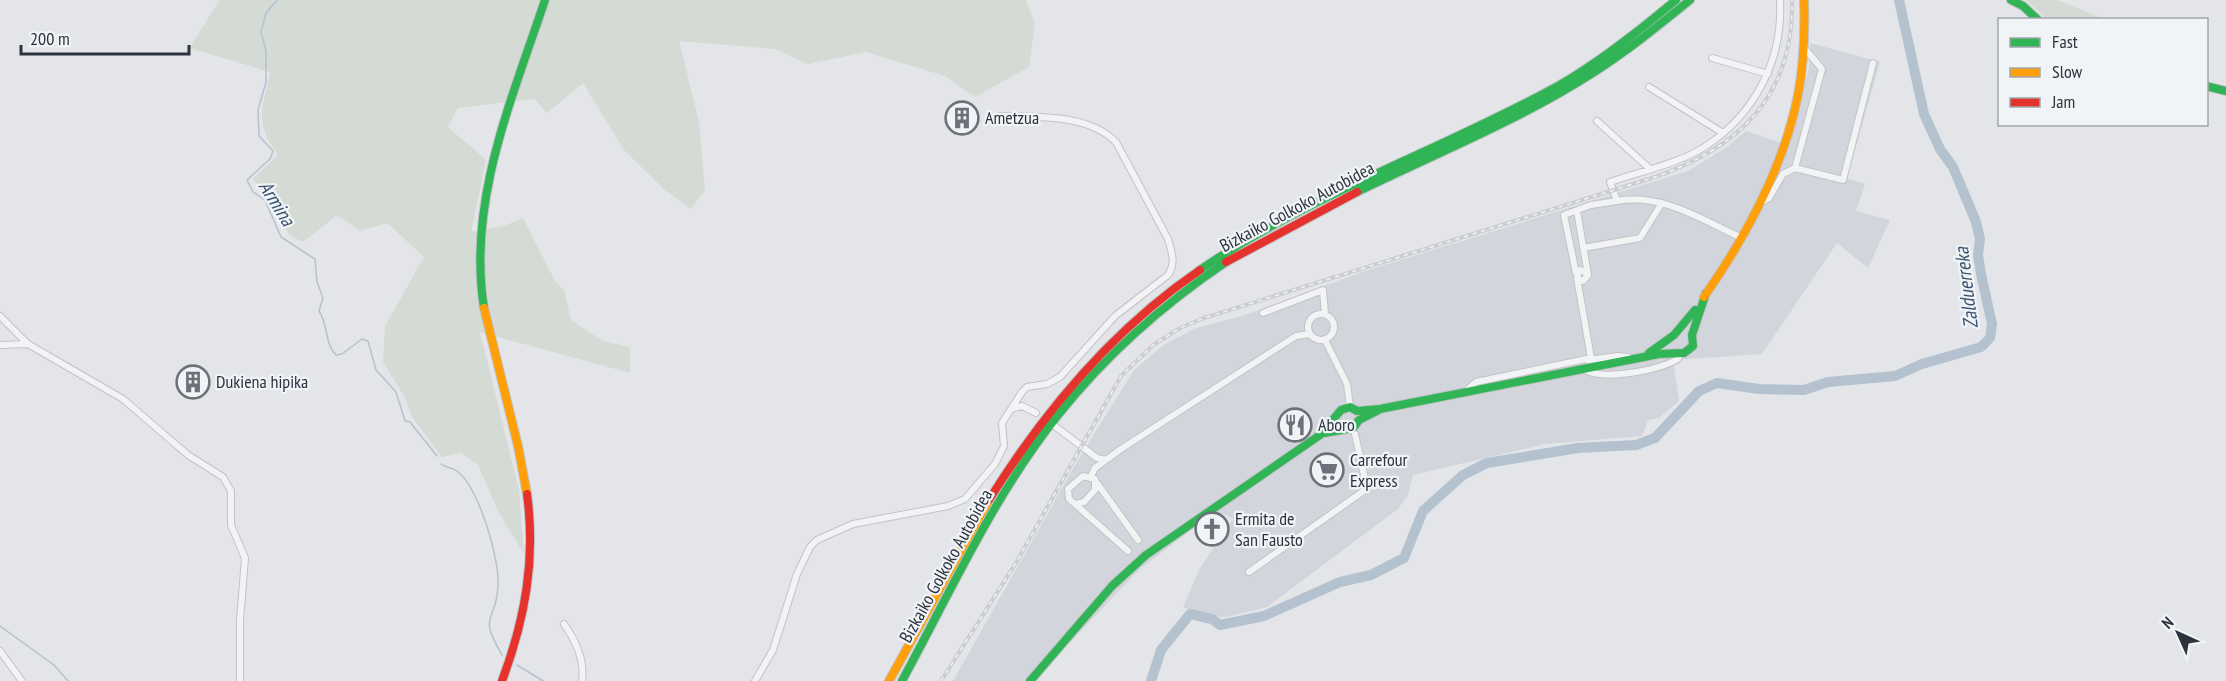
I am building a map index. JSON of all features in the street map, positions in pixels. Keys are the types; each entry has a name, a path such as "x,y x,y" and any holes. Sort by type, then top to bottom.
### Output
{"main road":[{"path":"502,681 518,638 527,600 532,551 531,513 522,456 487,331 481,286 480,243 487,189 495,155 545,0"},
{"name":"Bizkaiko Golkoko Autobidea","path":"889,681 976,521 1032,435 1070,386 1166,293 1205,265 1298,210 1455,138 1559,84 1636,33 1676,0"},
{"name":"Bizkaiko Golkoko Autobidea","path":"903,681 963,564 998,505 1057,416 1107,358 1173,299 1258,242 1305,217 1510,121 1563,92 1634,46 1690,0"},
{"path":"1638,358 1670,339 1674,332 1682,329 1760,203 1786,146 1802,86 1805,47 1804,0"},
{"path":"2011,0 2023,6 2036,18"},
{"path":"2208,86 2226,91"},
{"path":"1030,681 1112,586 1146,555 1320,435 1341,410 1380,410 1691,349 1694,342 1692,335 1706,293"},
{"path":"1682,329 1692,335"},
{"path":"1670,339 1671,347 1678,353"},
{"path":"1353,409 1359,420"},
{"path":"1320,435 1353,428 1359,420 1380,410"},
{"path":"1337,417 1338,422 1346,429"}],"street":[{"path":"1617,201 1610,182 1692,153 1723,133 1747,108 1768,74 1779,36 1780,0"},
{"path":"1795,168 1822,69 1805,47"},
{"path":"1712,58 1768,74"},
{"path":"1760,203 1769,198 1783,174 1795,168 1843,180 1873,63"},
{"path":"1649,87 1723,133"},
{"path":"755,681 773,650 797,574 810,547 817,540 853,524 948,506 965,499 983,480 1001,452 1004,446 1002,423 1022,392 1027,387 1047,384 1060,377 1115,315 1168,275 1173,268 1174,256 1168,239 1116,142 1106,132 1061,118 1001,116"},
{"path":"1597,121 1650,169"},
{"path":"1591,358 1579,292 1579,277 1564,215 1628,199 1668,202 1740,237"},
{"path":"1583,248 1640,237 1662,203"},
{"path":"1577,211 1586,272 1581,270 1579,277"},
{"path":"1263,313 1323,290 1325,314"},
{"path":"1128,551 1069,499 1068,489 1076,480 1091,476 1095,468 1296,336 1309,334 1316,340 1324,340 1332,336 1335,327 1332,319 1325,314 1316,315 1309,321 1309,334"},
{"path":"0,316 28,344 123,399 178,447 223,477 228,484 232,500 231,525 245,558 240,620 240,681"},
{"path":"1324,340 1347,384 1353,409"},
{"path":"0,345 28,344"},
{"path":"1591,358 1580,370 1598,375 1630,372 1670,364 1681,356 1678,353"},
{"path":"1462,394 1476,382 1591,358 1618,356 1638,358"},
{"path":"1022,392 1022,406"},
{"path":"1011,409 1022,406 1036,413"},
{"path":"1056,427 1092,453 1107,460"},
{"path":"1249,572 1365,490 1366,484 1355,434"},
{"path":"1092,453 1095,468"},
{"path":"1091,476 1138,540"},
{"path":"1075,504 1090,498 1097,483"},
{"path":"564,624 575,640 581,659 582,681"},
{"path":"0,651 22,681"}],"shaded area":[{"path":"220,0 1026,0 1035,24 1029,67 975,97 945,76 866,52 808,64 775,49 679,41 699,122 705,190 691,209 666,191 624,150 583,83 547,113 534,99 458,108 448,127 486,160 471,232 504,226 523,218 555,281 564,290 571,320 603,341 630,347 630,373 480,332 519,490 524,554 499,513 478,465 461,453 442,457 412,417 405,398 383,362 385,326 424,257 387,223 360,231 337,215 303,242 289,235 281,218 253,179 278,155 266,133 262,115 270,72 189,48"},
{"path":"2026,0 2057,0 2102,18 2046,18"},
{"path":"1810,43 1880,62 1847,178 1865,184 1856,211 1890,220 1868,268 1837,243 1762,354 1673,360 1679,401 1659,418 1648,420 1642,436 1545,444 1413,475 1408,495 1398,509 1267,607 1226,617 1202,616 1183,607 1200,568 1233,519 1225,514 1206,519 1141,568 1033,681 953,681 1075,465 1134,370 1165,344 1196,328 1242,316 1365,271 1688,171 1727,147 1746,131 1789,146 1809,67"}],"waterway":[{"name":"Armina","path":"277,0 266,13 261,32 266,51 266,82 258,110 259,136 273,151 270,159 247,180 253,192 265,200 281,237 315,259 317,282 323,298 319,311 332,351 336,355 342,354 362,339 368,341 376,370 396,392 405,421 410,422 437,456"},
{"name":"Zalduerreka","path":"1151,681 1161,650 1190,614 1212,619 1220,625 1264,616 1340,582 1371,575 1404,558 1423,511 1463,475 1487,463 1578,448 1636,445 1655,438 1699,391 1717,383 1759,389 1804,390 1828,382 1895,376 1922,364 1981,347 1990,338 1992,324 1978,255 1980,239 1976,222 1953,167 1940,149 1924,114 1899,0"},
{"name":"Armina","path":"441,464 455,470 465,480 473,492 487,525 498,574 497,598 489,625 502,655"},
{"path":"0,626 54,665 68,681"},
{"name":"Armina","path":"517,665 543,681"}],"railway":[{"path":"941,681 1017,561 1121,376 1153,345 1182,327 1204,318 1649,179 1709,153 1754,115 1771,92 1783,65 1790,35 1792,0"}],"traffic: fast":[{"path":"484,308 480,268 487,190 507,113 545,0"},
{"path":"1200,270 1243,243 1331,195 1558,86 1619,46 1676,0"},
{"path":"1357,192 1505,122 1563,91 1617,57 1690,0"},
{"path":"2011,0 2023,6 2036,18"},
{"path":"2208,86 2226,91"},
{"path":"902,681 993,511 1058,415 1076,393 1136,332 1157,313 1226,262"},
{"path":"1030,681 1112,586 1146,555 1320,435 1341,410 1350,407 1357,411 1380,409 1659,354 1684,353 1693,346 1692,335 1706,293"},
{"path":"1649,353 1674,335 1695,310"},
{"path":"1324,433 1353,428 1359,420 1377,411"}],"traffic: slow":[{"path":"1704,297 1748,226 1773,175 1792,122 1804,48 1804,0"},
{"path":"484,308 518,446 527,494"},
{"path":"889,681 989,500"}],"traffic: jam":[{"path":"1226,262 1357,192"},
{"path":"989,500 1033,435 1082,374 1138,319 1200,270"},
{"path":"502,681 517,635 527,589 530,542 527,494"}],"place":[{"name":"Ametzua","path":"962,118"},
{"name":"Dukiena hipika","path":"193,382"},
{"name":"Aboro","path":"1295,425"},
{"name":"Carrefour Express","path":"1327,470"},
{"name":"Ermita de San Fausto","path":"1212,529"}]}
